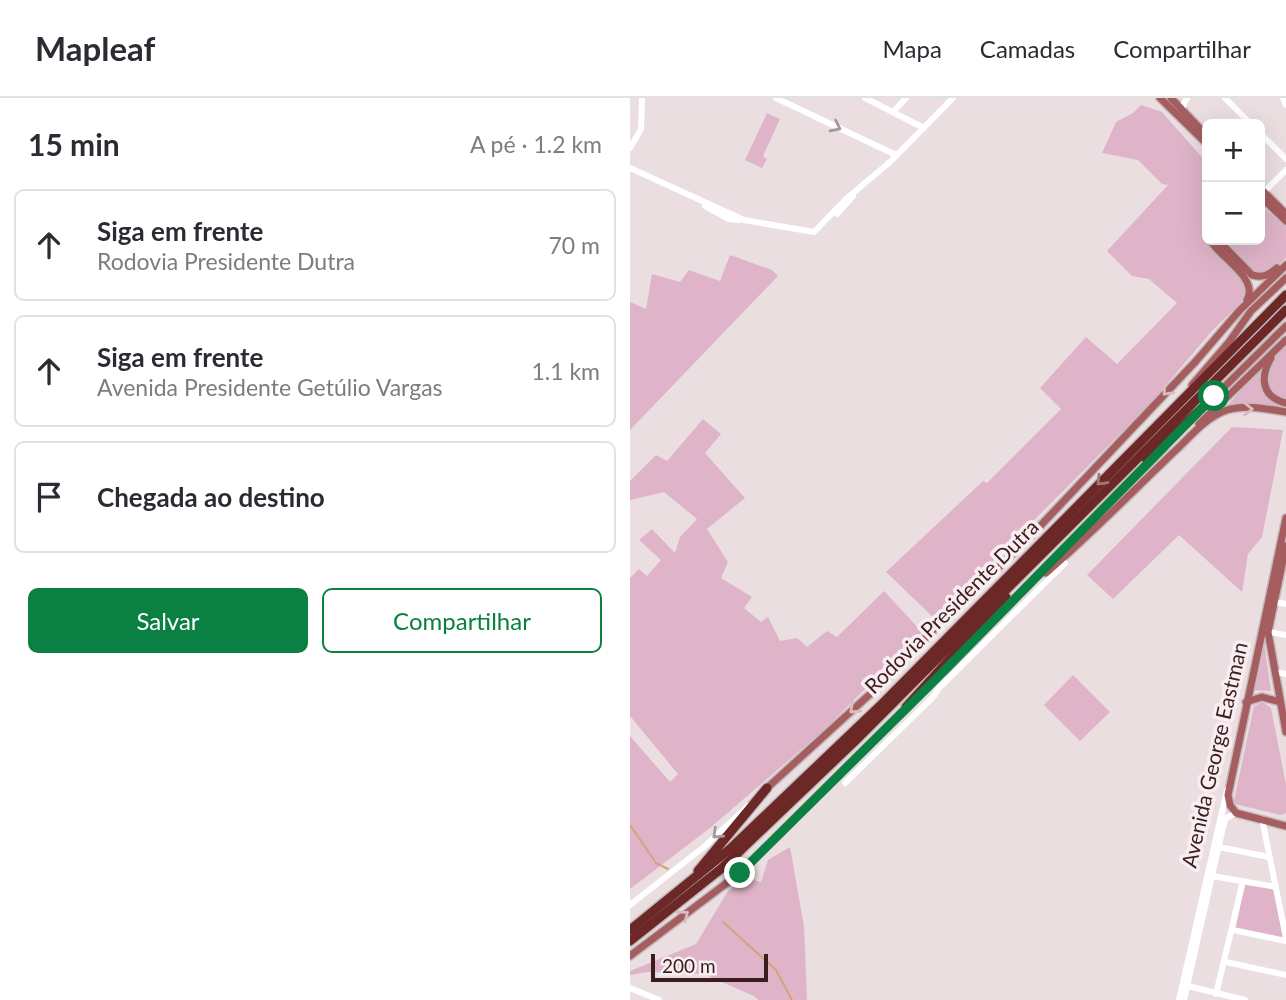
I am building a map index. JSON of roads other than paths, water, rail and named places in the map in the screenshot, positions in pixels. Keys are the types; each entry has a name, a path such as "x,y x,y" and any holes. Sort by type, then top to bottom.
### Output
{"highway":[{"name":"Rodovia Presidente Dutra","path":"630,930 732,848 883,703 1286,295"},
{"name":"Rodovia Presidente Dutra","path":"630,941 701,887 855,741 1286,310"},
{"path":"1236,360 1259,345 1286,317"},
{"path":"1111,486 1142,462 1214,396"},
{"path":"906,708 1045,551"},
{"path":"689,884 710,854 746,816 767,788"}],"main road":[{"path":"1160,98 1202,139"},
{"path":"1171,98 1202,132"},
{"path":"1265,194 1286,212"},
{"path":"1265,195 1286,222"},
{"path":"1265,206 1286,222"},
{"path":"767,788 872,693 1026,541 1196,361 1239,311 1250,297 1250,288 1245,278 1213,245"},
{"path":"1222,245 1252,275 1260,277 1269,274 1286,263"},
{"path":"1239,311 1286,263"},
{"path":"1127,455 1192,385 1229,342 1251,311 1286,278"},
{"path":"630,956 740,873 1286,326"},
{"path":"1176,451 1203,419 1286,340"},
{"path":"1276,350 1264,370 1264,385 1274,398 1286,403"},
{"path":"1029,584 1040,578 1090,534 1213,418 1229,409 1286,412"},
{"name":"Avenida George Eastman","path":"1228,788 1286,518"},
{"name":"Avenida George Eastman","path":"1286,546 1269,632 1286,730"},
{"path":"1246,702 1262,697 1284,712"},
{"path":"1228,788 1230,805 1236,813 1286,823"}],"street":[{"path":"630,148 641,129 642,98"},
{"path":"776,98 896,155"},
{"path":"865,98 924,128"},
{"path":"893,112 906,98"},
{"path":"630,169 699,199 730,216 814,232 953,98"},
{"path":"1184,111 1183,105 1187,98"},
{"path":"1225,98 1246,119"},
{"path":"1283,98 1286,105"},
{"path":"1265,138 1286,159"},
{"path":"1265,187 1286,170"},
{"path":"845,783 888,743 939,688 1065,563"},
{"path":"1275,602 1286,604"},
{"path":"1269,632 1286,635"},
{"path":"1275,672 1286,674"},
{"path":"630,905 705,846 767,788"},
{"name":"Avenida George Eastman","path":"1179,1000 1223,799 1228,788"},
{"name":"Avenida George Eastman","path":"1184,1000 1226,818 1236,813"},
{"path":"1233,930 1286,940 1262,819"},
{"path":"1219,847 1269,857"},
{"path":"1212,876 1276,887"},
{"path":"1207,1000 1213,993 1226,962 1243,881"},
{"path":"1226,962 1286,975"},
{"path":"1188,986 1245,1000"},
{"path":"630,988 659,1000"}],"waterway":[{"path":"630,825 656,863 668,869"},
{"path":"723,922 776,970 792,1000"}]}
